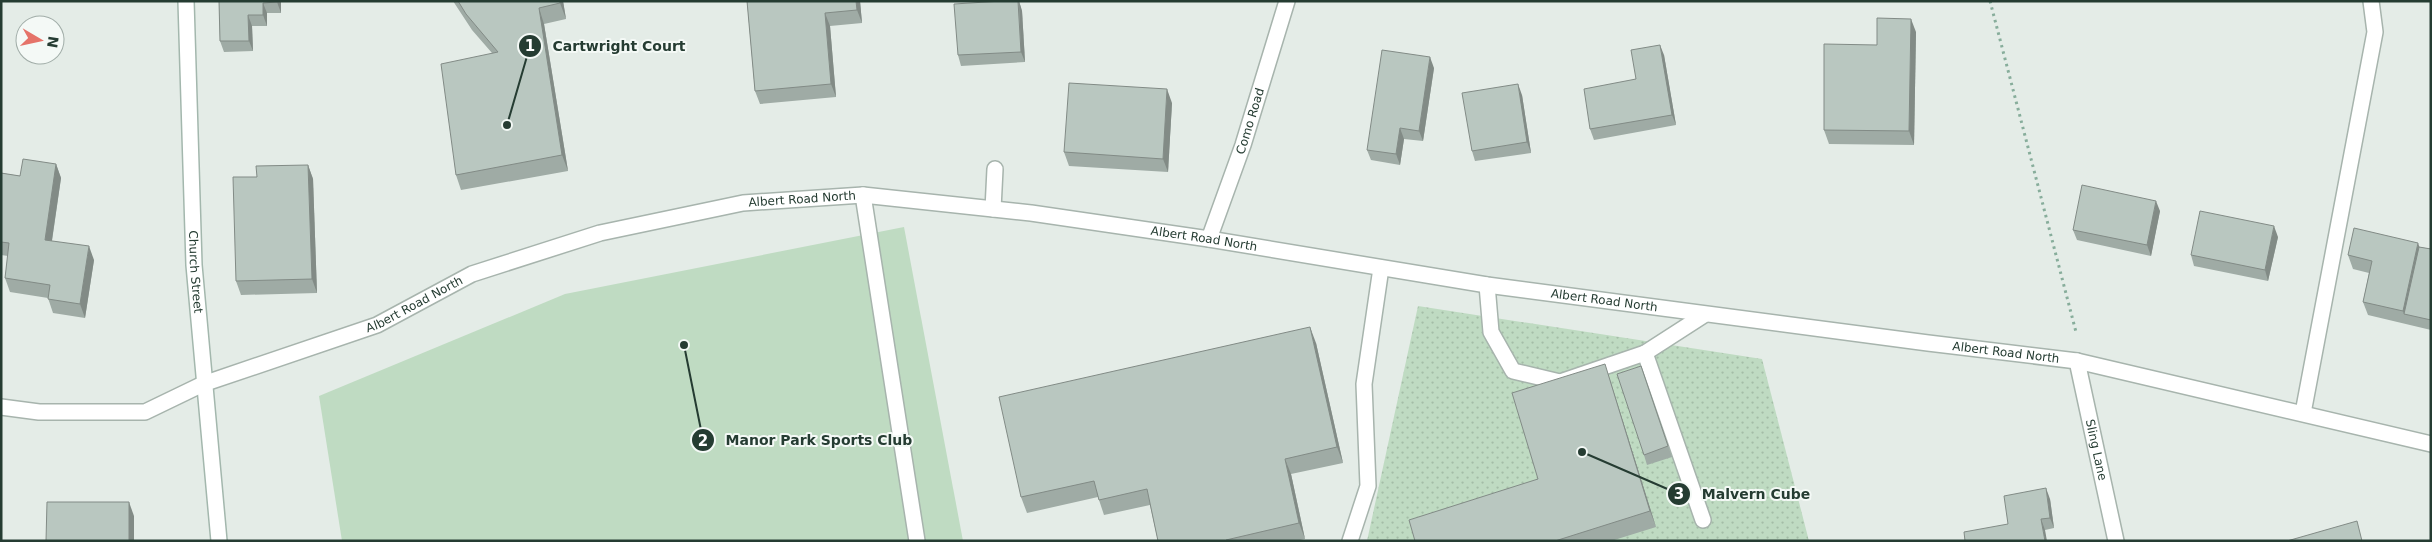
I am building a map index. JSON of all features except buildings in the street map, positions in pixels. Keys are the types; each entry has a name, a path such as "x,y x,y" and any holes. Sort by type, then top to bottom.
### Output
{"street":[{"name":"Church Street","path":"186,1 194,265 203,384 219,541"},
{"name":"Como Road","path":"1209,239 1243,145 1287,1"},
{"path":"2303,413 2374,32 2371,1"},
{"path":"993,209 995,169"},
{"name":"Albert Road North","path":"1,407 39,412 145,412 203,384 377,325 472,274 600,233 743,203 863,195 993,209 1209,239 1487,285 1704,315 2084,362 2431,444"},
{"path":"863,195 917,541"},
{"path":"1350,541 1368,486 1364,384 1381,268"},
{"path":"1487,285 1491,332 1513,371 1560,382 1645,354 1704,315"},
{"path":"1645,354 1703,520"},
{"name":"Sling Lane","path":"2084,362 2116,541"}],"path":[{"path":"1990,1 2084,362"}],"green space":[{"path":"904,227 963,541 342,541 319,396 565,294"},
{"path":"1418,306 1762,359 1809,541 1367,541"}],"place":[{"name":"Cartwright Court","path":"507,125"},
{"name":"Manor Park Sports Club","path":"684,345"},
{"name":"Malvern Cube","path":"1582,452"}]}
